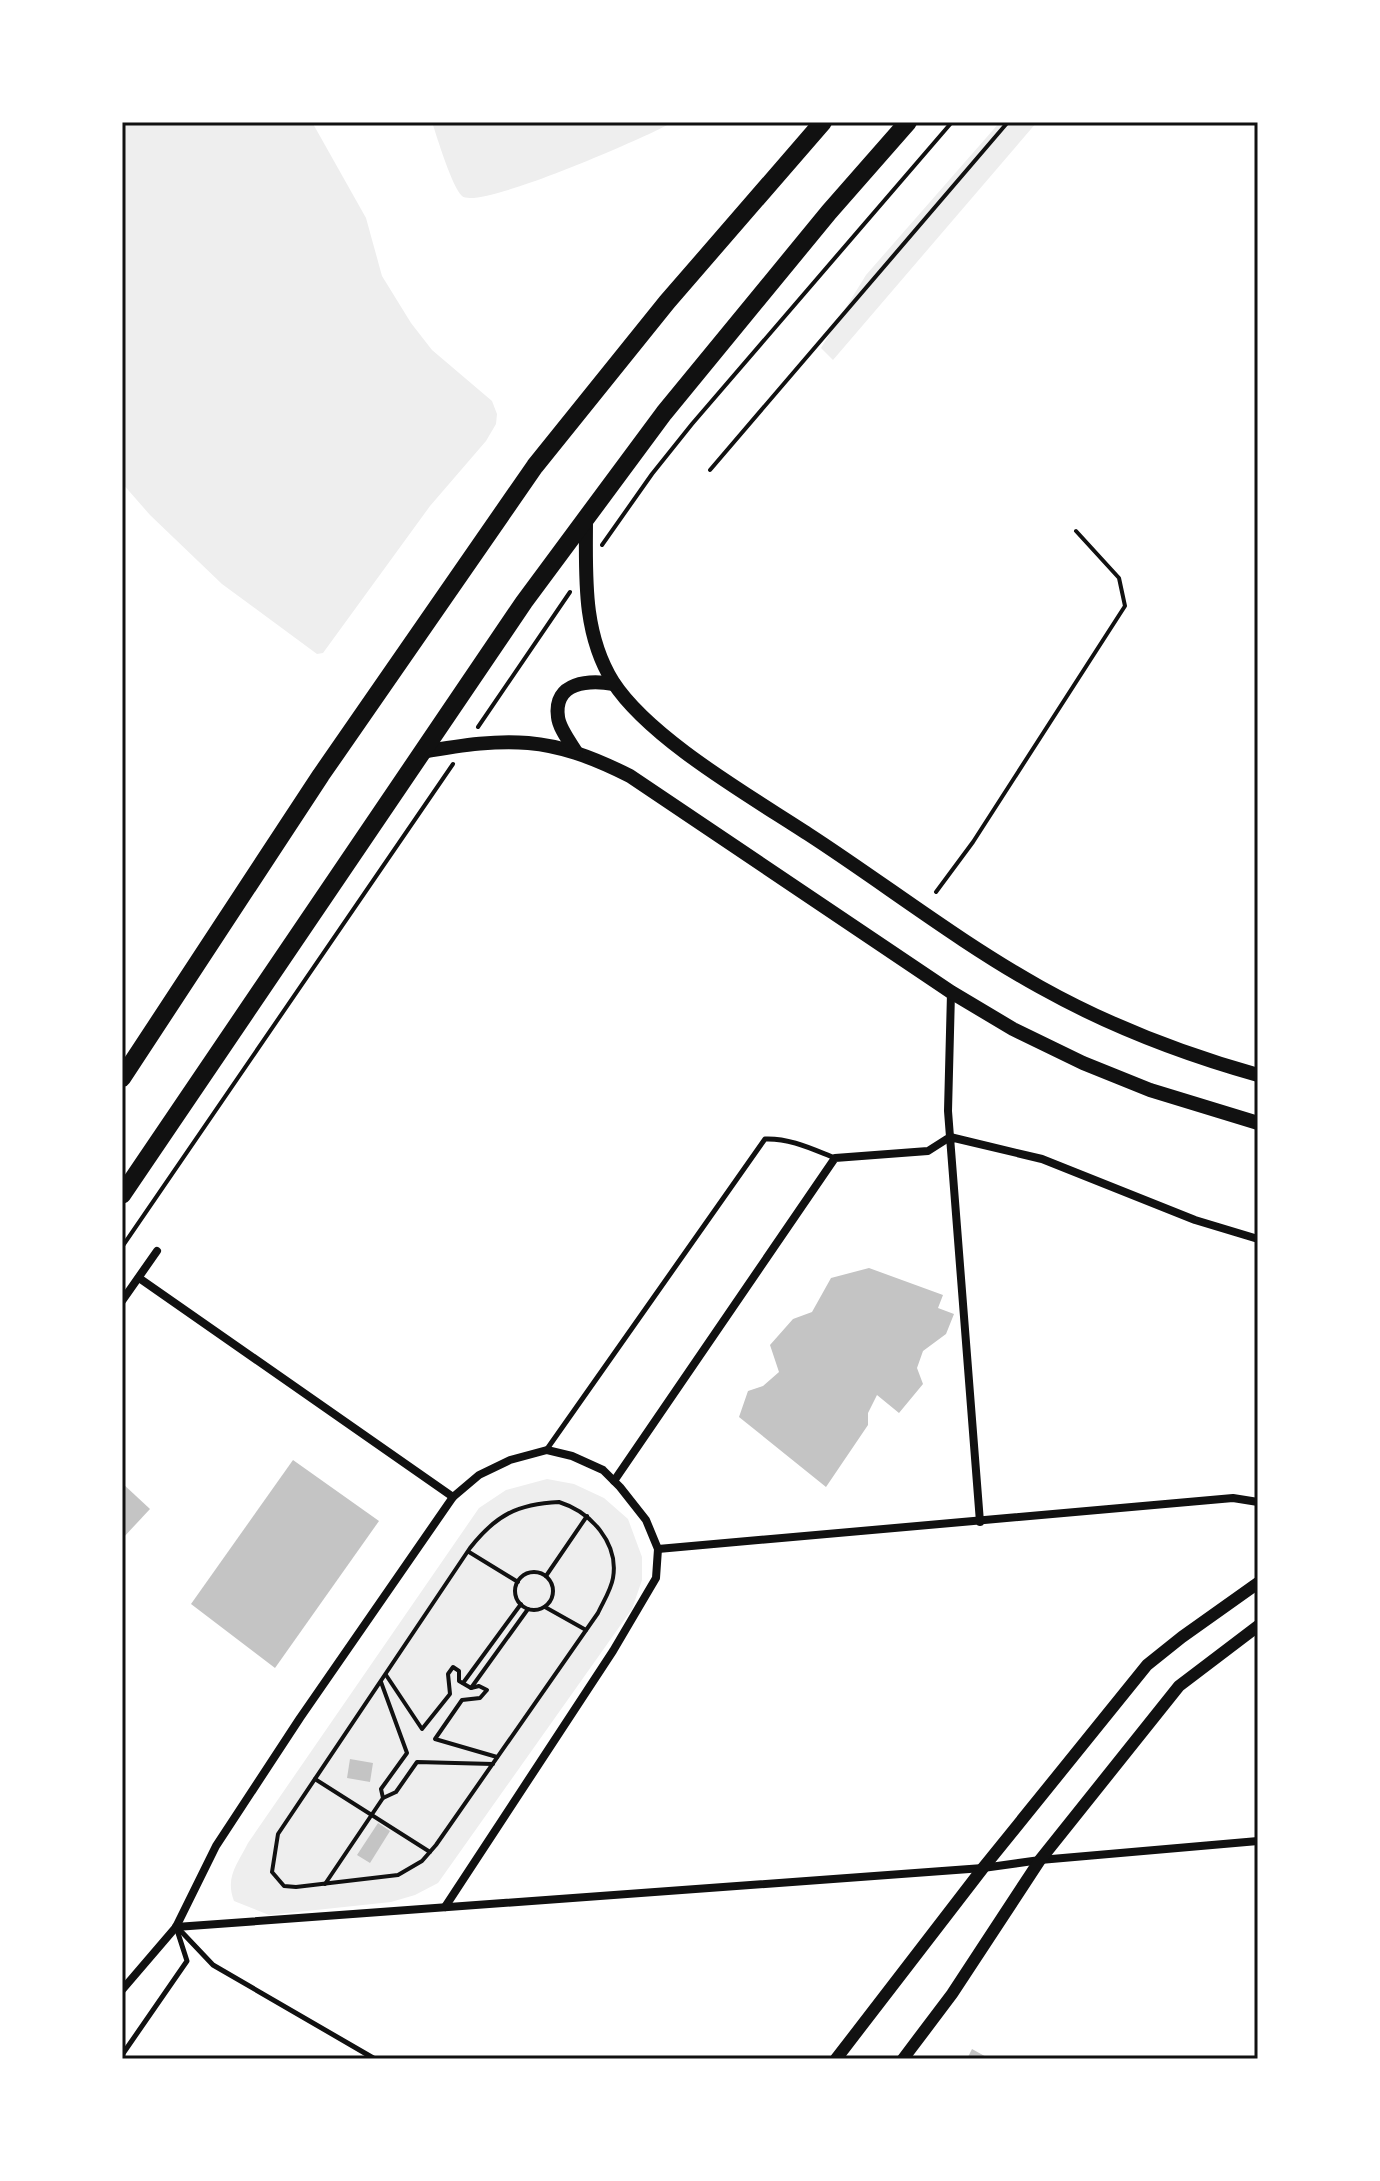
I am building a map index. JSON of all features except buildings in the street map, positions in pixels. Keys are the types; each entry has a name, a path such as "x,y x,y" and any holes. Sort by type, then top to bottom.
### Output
{"highway":[{"path":"122,1078 321,775 535,466 667,302 823,122"},
{"path":"122,1195 480,664 586,518 664,413 829,212 908,122"}],"main road":[{"path":"586,518 589,619 594,643 614,684 632,707 655,728 696,759 1022,976 1065,1000 1139,1034 1258,1075"},
{"path":"576,752 557,719 564,692 574,684 594,681 614,684"},
{"path":"422,752 500,741 552,745 576,752 630,776 951,992 1013,1029 1083,1063 1150,1090 1258,1123"}],"street":[{"path":"951,992 948,1111 980,1522"},
{"path":"614,1481 835,1158 928,1151 950,1137 1042,1159 1195,1220 1258,1239"},
{"path":"122,1301 157,1251"},
{"path":"139,1278 453,1497"},
{"path":"122,1990 176,1927 216,1846 300,1718 453,1497 479,1475 510,1460 547,1450 572,1456 603,1470 646,1520 658,1549 656,1578 613,1651 445,1907"},
{"path":"658,1549 1233,1498 1258,1502"},
{"path":"836,2059 983,1868 1147,1665 1258,1583"},
{"path":"903,2059 952,1994 1040,1860 1179,1686 1258,1626"},
{"path":"176,1927 983,1868 1258,1841"}],"lane":[{"path":"547,1450 765,1139 779,1138 835,1158"},
{"path":"122,2055 187,1961 176,1927"},
{"path":"176,1927 213,1965 375,2059"}],"path":[{"path":"122,1247 652,474 952,122"},
{"path":"710,470 1008,122"},
{"path":"936,892 973,842 1125,606 1119,578 1076,531"},
{"path":"559,1502 587,1516 605,1537 611,1551 613,1581 608,1592 598,1613 430,1852 410,1870 398,1875 284,1886 272,1872 278,1834 468,1552 492,1523 526,1506 559,1502"},
{"path":"546,1576 587,1516"},
{"path":"468,1552 518,1582"},
{"path":"545,1607 553,1591 546,1576 533,1572 522,1577 516,1595 521,1604 528,1609 545,1607 586,1630"},
{"path":"463,1683 521,1604"},
{"path":"471,1688 528,1609"},
{"path":"386,1674 422,1729 450,1694 448,1674 453,1667 459,1671 459,1681 471,1688 479,1686 487,1690 480,1698 462,1700 435,1739 497,1757"},
{"path":"381,1682 407,1753 381,1789 383,1798"},
{"path":"325,1884 383,1798 396,1792 417,1762 493,1764"},
{"path":"315,1779 430,1852"}],"shaded area":[{"path":"122,122 312,122 366,218 382,276 411,323 432,350 492,401 497,414 496,424 486,441 430,506 323,653 317,654 222,584 150,515 122,483"},
{"path":"432,122 673,122 565,170 475,198 462,196 458,191"},
{"path":"1000,122 1037,122 833,360 821,348 866,275"},
{"path":"547,1479 574,1484 604,1498 628,1519 642,1557 642,1580 632,1609 438,1883 415,1895 391,1902 269,1915 234,1901 232,1878 248,1843 479,1508 506,1490"}]}
